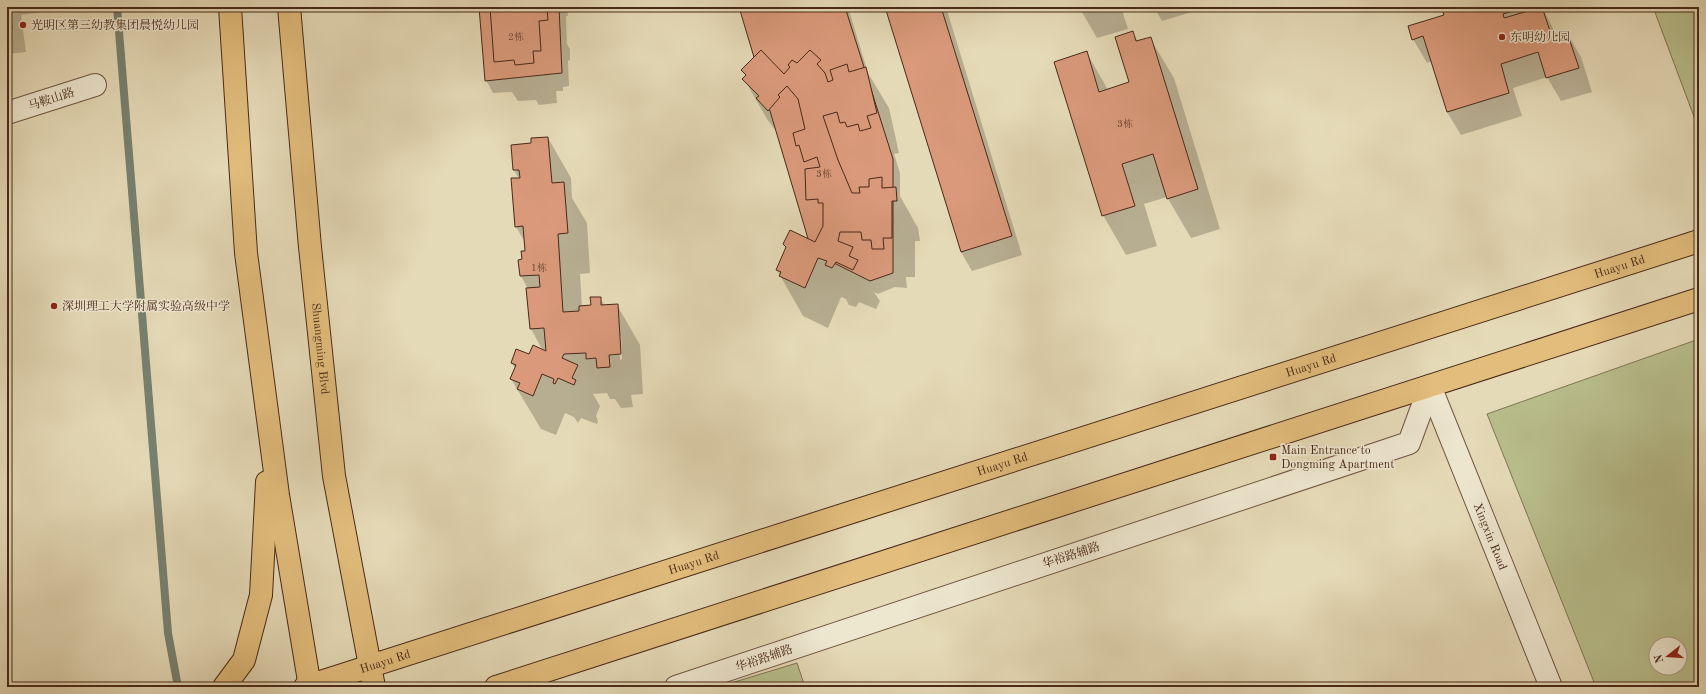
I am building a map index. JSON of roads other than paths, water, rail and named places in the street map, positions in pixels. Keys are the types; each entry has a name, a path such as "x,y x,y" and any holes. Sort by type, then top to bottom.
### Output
{"main road":[{"path":"230,7 246,253 278,495 308,686"},
{"name":"Shuangming Blvd","path":"289,7 310,247 334,476 374,687"},
{"name":"Huayu Rd","path":"308,686 1699,241"},
{"path":"496,687 1699,299"},
{"path":"224,687 244,660 261,595 270,431"}],"street":[{"name":"马鞍山路","path":"7,113 95,85"},
{"name":"华裕路辅路","path":"676,687 1409,443 1430,386"},
{"name":"Xingxin Road","path":"1430,386 1551,687"}],"waterway":[{"path":"117,7 168,633 178,687"}],"place":[{"name":"光明区第三幼教集团晨悦幼儿园","path":"23,25"},
{"name":"东明幼儿园","path":"1502,37"},
{"name":"深圳理工大学附属实验高级中学","path":"54,306"},
{"name":"Main Entrance to Dongming Apartment","path":"1273,457"}]}
